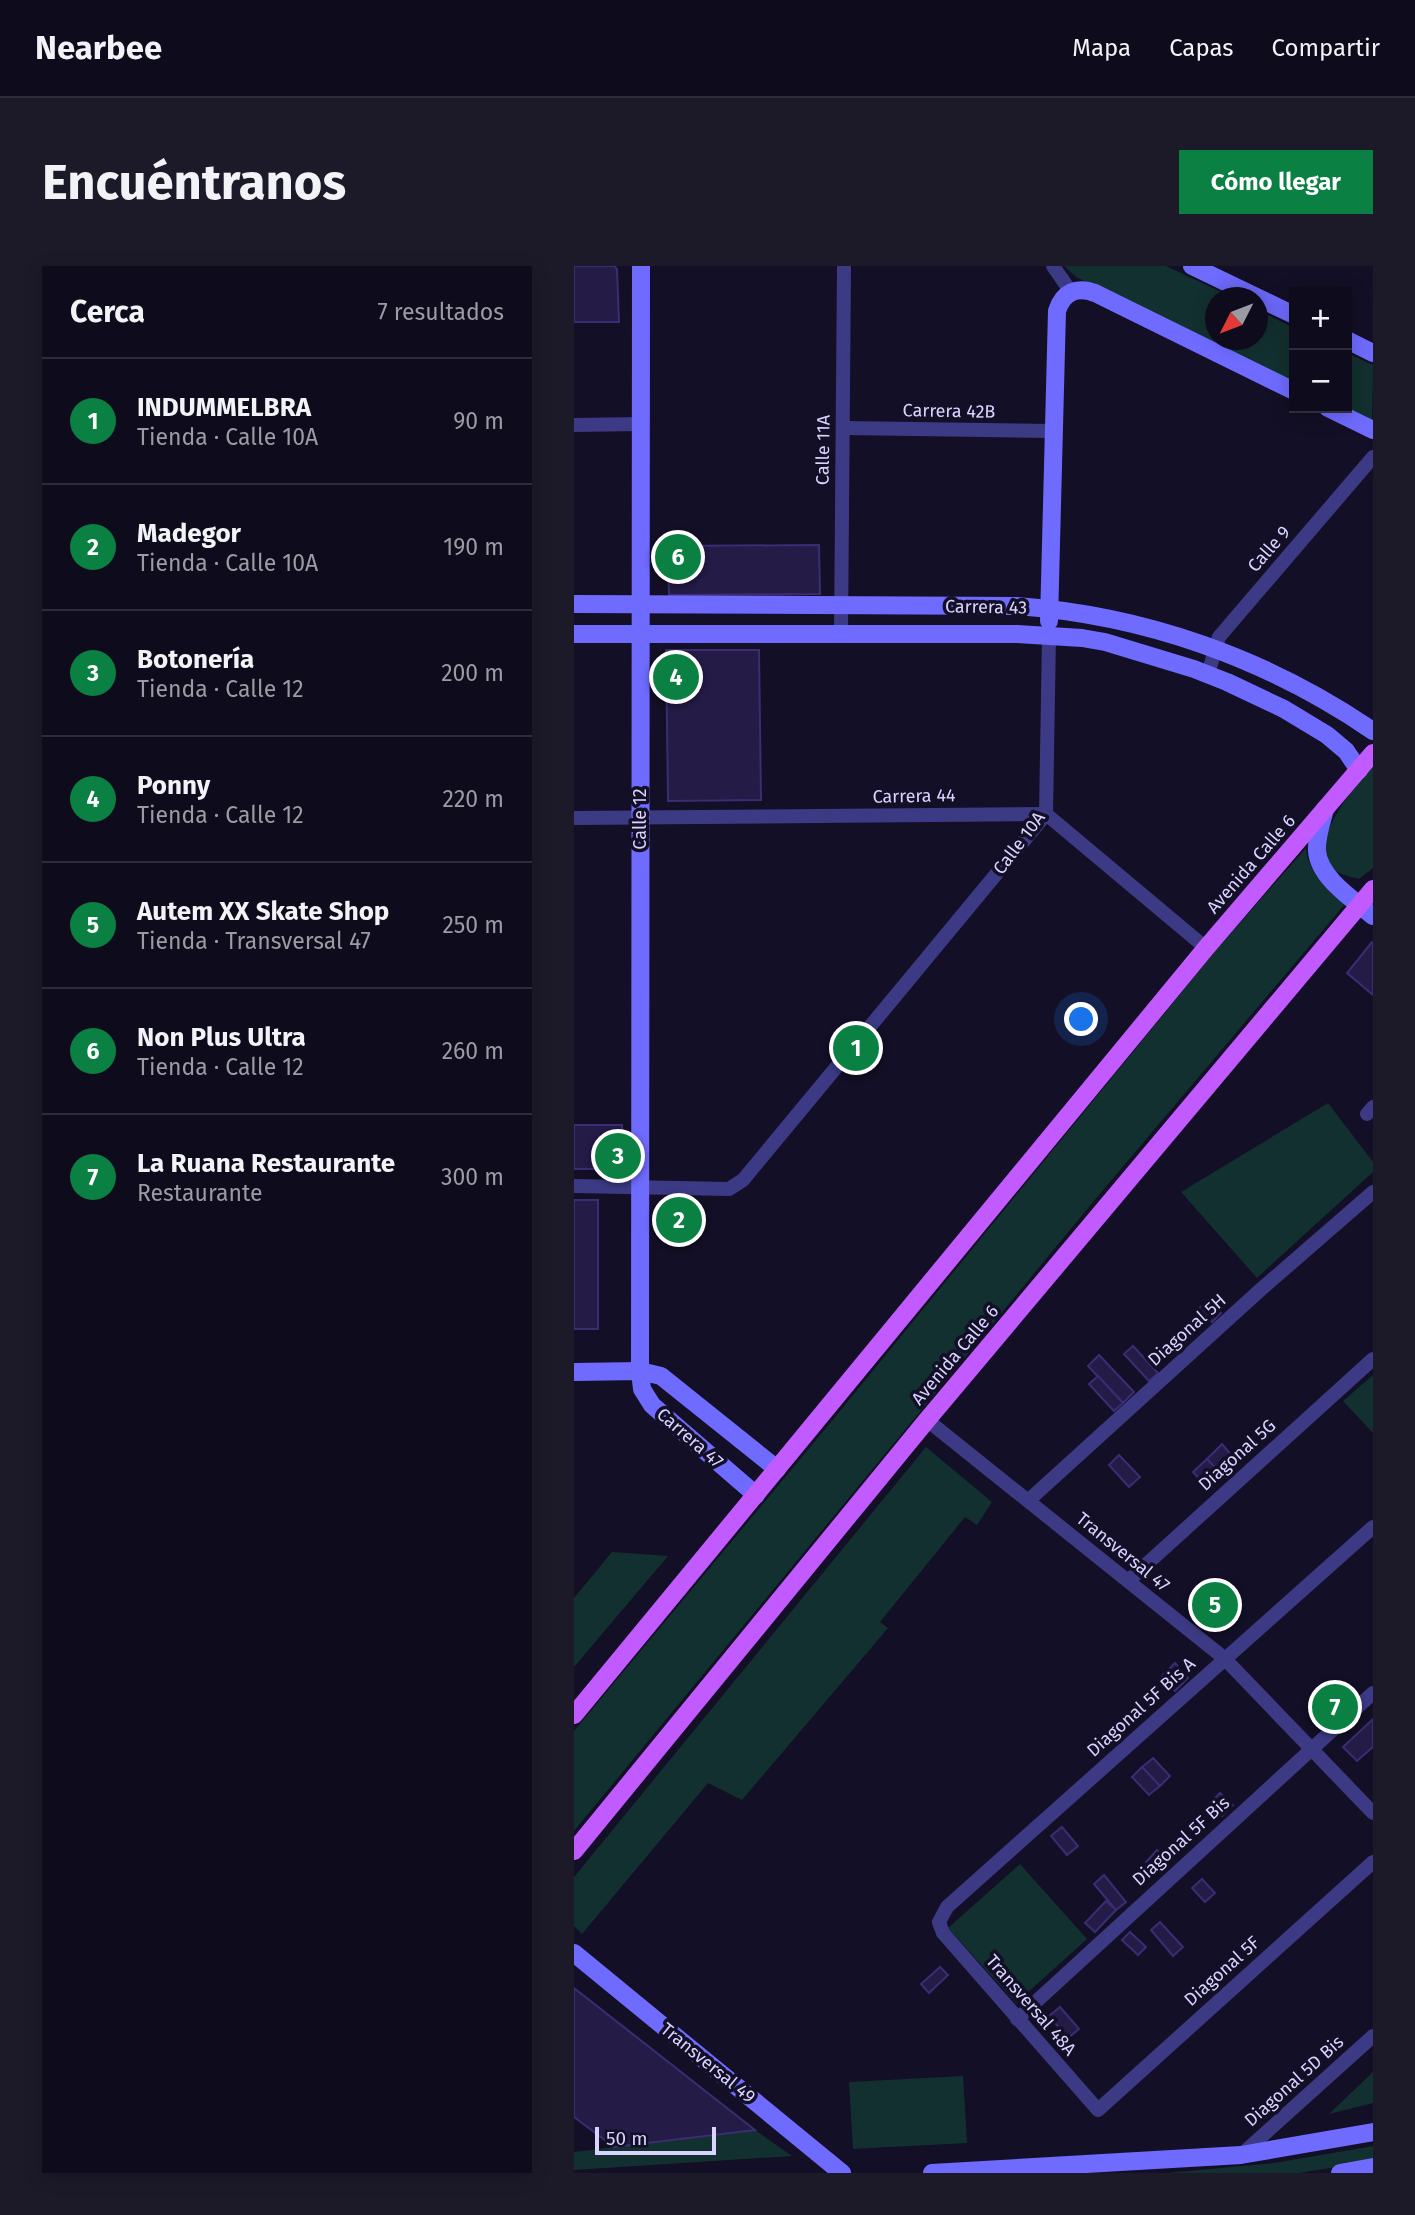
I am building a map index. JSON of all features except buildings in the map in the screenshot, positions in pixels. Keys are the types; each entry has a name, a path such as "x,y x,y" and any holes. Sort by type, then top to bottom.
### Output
{"main road":[{"name":"Avenida Calle 6","path":"574,1715 1206,948 1373,753"},
{"name":"Avenida Calle 6","path":"574,1851 927,1420 1366,910 1373,889"}],"street":[{"name":"Calle 12","path":"640,1371 641,266"},
{"name":"Calle 11A","path":"841,634 844,266"},
{"path":"1053,266 1071,292 1086,290 1095,293 1289,389"},
{"path":"1192,266 1289,313"},
{"name":"Calle 10A","path":"574,1186 729,1189 737,1185 1046,814 1057,311 1059,303 1071,292"},
{"path":"1352,342 1373,353"},
{"path":"1338,413 1373,430"},
{"path":"574,425 640,424"},
{"name":"Carrera 42B","path":"843,429 1054,431"},
{"name":"Calle 9","path":"1208,674 1219,637 1373,457"},
{"name":"Carrera 43","path":"574,604 1049,608 1138,626 1216,648 1293,681 1373,731"},
{"name":"Carrera 43","path":"574,634 1049,635 1105,642 1208,674 1252,692 1310,724 1341,746 1359,770"},
{"path":"1325,809 1317,841 1319,862 1332,880 1366,910"},
{"path":"1046,814 1206,948"},
{"name":"Carrera 44","path":"574,818 1046,814"},
{"name":"Diagonal 5H","path":"1029,1500 1258,1292 1373,1192"},
{"name":"Diagonal 5G","path":"1128,1581 1373,1359"},
{"name":"Carrera 47","path":"574,1372 640,1371 670,1381 777,1469"},
{"name":"Carrera 47","path":"640,1371 642,1388 652,1405 756,1494"},
{"name":"Transversal 47","path":"927,1420 1224,1658 1373,1813"},
{"name":"Diagonal 5F Bis A","path":"939,1922 947,1907 1373,1527"},
{"name":"Diagonal 5F Bis","path":"1017,2019 1373,1693"},
{"name":"Diagonal 5F","path":"1098,2110 1373,1862"},
{"name":"Transversal 48A","path":"939,1922 943,1933 1098,2110"},
{"name":"Transversal 49","path":"574,1953 842,2173"},
{"name":"Diagonal 5D Bis","path":"1241,2155 1373,2036"},
{"path":"932,2173 1241,2155 1373,2132"},
{"path":"1340,2173 1373,2166"}],"green space":[{"path":"1064,266 1166,266 1211,287 1205,287 1205,340 1076,277"},
{"path":"1268,315 1289,326 1289,382 1225,350 1268,350"},
{"path":"1352,355 1373,365 1372,422 1352,411"},
{"path":"1373,767 1373,868 1359,879 1335,870 1322,847 1343,804"},
{"path":"1306,848 1314,872 1345,904 1093,1202 574,1831 574,1731 831,1422 1217,949"},
{"path":"1328,1103 1373,1162 1373,1172 1257,1278 1181,1192"},
{"path":"1373,1375 1373,1433 1343,1401"},
{"path":"926,1447 992,1502 977,1525 965,1517 880,1622 888,1628 742,1800 708,1783 582,1934 574,1926 574,1877"},
{"path":"612,1552 668,1556 574,1667 574,1598"},
{"path":"1020,1864 1087,1939 1016,2003 948,1928"},
{"path":"1373,2072 1373,2103 1329,2114"},
{"path":"963,2076 967,2143 853,2149 849,2082"},
{"path":"755,2130 792,2156 574,2170 574,2152"},
{"path":"1373,2146 1373,2161 1299,2173 1167,2173 1274,2163"}],"place":[{"name":"Non Plus Ultra","path":"678,557"},
{"name":"Ponny","path":"676,677"},
{"name":"INDUMMELBRA","path":"856,1048"},
{"name":"Botonería","path":"618,1156"},
{"name":"Madegor","path":"679,1220"},
{"name":"Autem XX Skate Shop","path":"1215,1605"},
{"name":"La Ruana Restaurante","path":"1335,1707"}]}
